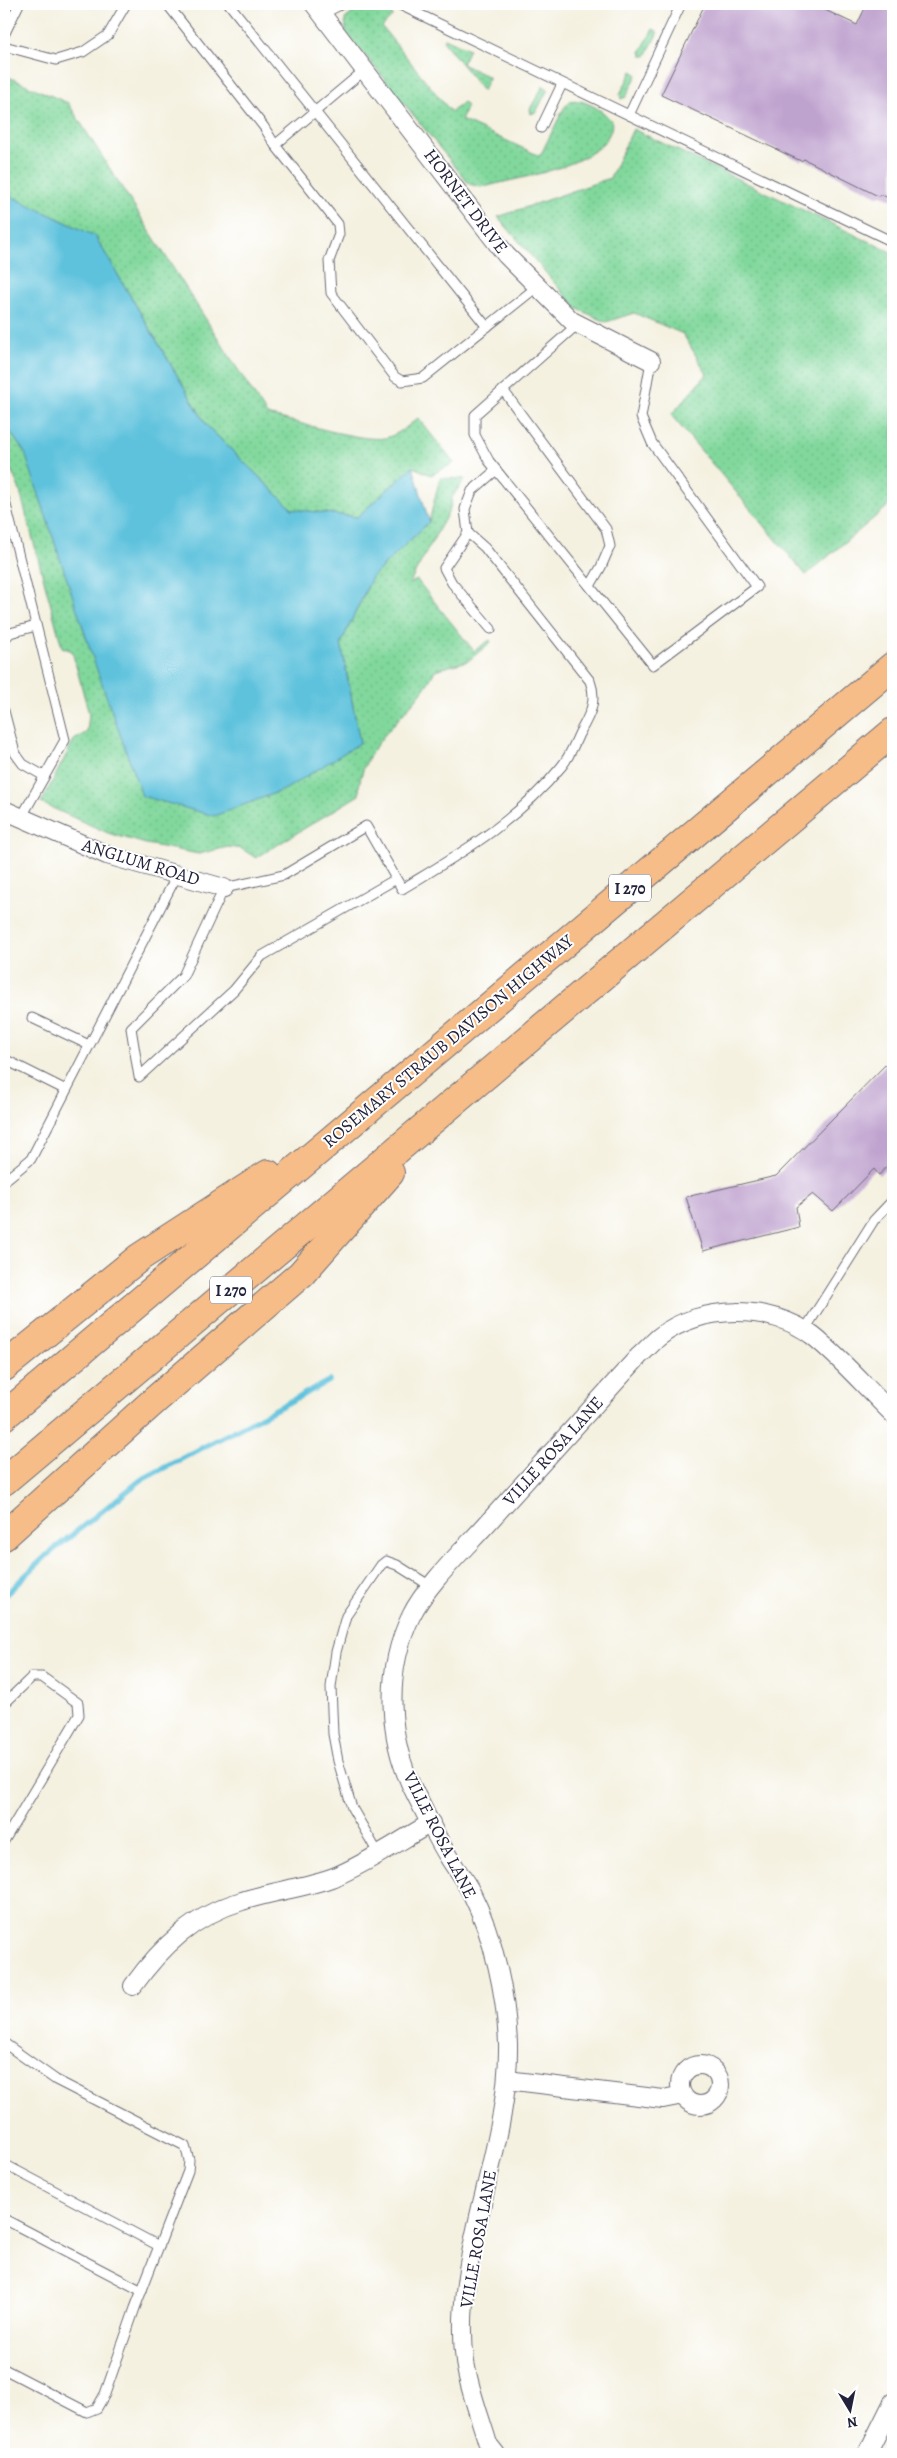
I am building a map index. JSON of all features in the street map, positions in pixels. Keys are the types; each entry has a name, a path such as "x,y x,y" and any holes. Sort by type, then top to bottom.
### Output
{"highway":[{"name":"ROSEMARY STRAUB DAVISON HIGHWAY","path":"4,1416 893,666"},
{"name":"I 270","path":"4,1481 893,732"},
{"path":"4,1536 147,1407 301,1274 458,1097"},
{"path":"4,1367 140,1257 366,1110"}],"street":[{"name":"HORNET DRIVE","path":"318,9 366,69 506,255 572,322 651,361"},
{"name":"ANGLUM ROAD","path":"4,810 107,855 224,888"},
{"name":"VILLE ROSA LANE","path":"496,2454 488,2444 465,2362 464,2317 468,2276 507,2080 505,2008 486,1931 471,1892 447,1855 413,1790 400,1752 392,1720 392,1681 400,1644 412,1613 432,1587 659,1337 685,1322 717,1314 748,1313 776,1317 813,1336 893,1414"},
{"path":"133,1986 171,1940 215,1912 241,1901 304,1887 336,1876 431,1823"},
{"path":"507,2080 663,2099 683,2095"},
{"path":"868,2454 893,2402"}],"lane":[{"path":"4,36 19,4"},
{"path":"4,46 56,60 84,52 108,35 126,4"},
{"path":"167,4 338,224 339,234 329,260 331,293 395,377 402,381 423,378 538,286"},
{"path":"229,4 487,327"},
{"path":"318,9 342,4"},
{"path":"398,4 893,242"},
{"path":"629,115 681,4"},
{"path":"275,145 366,69"},
{"path":"541,128 562,84"},
{"path":"578,324 475,415 475,435 496,470 653,665 757,586 652,443 641,417 651,361"},
{"path":"503,390 606,529 610,546 590,586"},
{"path":"491,629 452,583 444,568 468,534 465,509 472,491 496,470"},
{"path":"4,497 65,740 21,818"},
{"path":"396,879 262,956 234,990 139,1077 131,1028 183,976 224,888 284,875 366,826 402,889 472,847 514,817 562,766 592,711 595,693 590,681 485,548 468,534"},
{"path":"4,640 10,633 36,626"},
{"path":"4,711 15,753 23,764 44,776"},
{"path":"4,1181 31,1158 177,875"},
{"path":"32,1018 89,1045"},
{"path":"4,1059 66,1090"},
{"path":"804,1331 874,1220 893,1200"},
{"path":"378,1853 352,1808 336,1752 333,1734 331,1687 336,1652 346,1616 381,1565 386,1561 397,1565 432,1587"},
{"path":"4,1704 32,1677 42,1677 78,1703 79,1715 4,1841"},
{"path":"4,2043 56,2080 185,2146 189,2160 188,2171 105,2394 98,2408 87,2412 4,2369"},
{"path":"4,2164 159,2246"},
{"path":"4,2219 142,2291"}],"green space":[{"path":"364,4 372,4 392,12 392,17 382,27 451,112 463,102 467,106 461,120 540,156 564,108 570,101 575,100 594,106 605,114 612,123 607,137 596,149 580,159 561,167 488,186 480,187 469,184 346,32 345,19"},
{"path":"653,29 657,31 657,34 646,56 642,56 641,51"},
{"path":"445,38 469,49 462,64 489,77 483,91 443,41"},
{"path":"632,71 637,74 636,77 626,97 621,99 620,94"},
{"path":"4,75 68,103 267,415 344,434 374,438 385,438 394,435 418,418 454,463 431,475 413,467 357,517 292,509 207,426 95,236 4,193"},
{"path":"543,86 547,88 547,91 536,112 531,114 530,109"},
{"path":"633,129 893,253 893,502 806,575 671,415 707,374 683,334 634,313 606,322 576,308 498,217 610,178"},
{"path":"4,423 25,453 360,743 341,643 372,577 429,522 440,478 465,479 452,497 450,509 409,584 417,580 474,651 490,640 491,642 468,661 435,670 426,686 377,744 367,760 361,777 359,795 256,858 242,849 228,847 199,854 146,844 108,833 41,803 74,740 87,732 89,714 72,651 62,647 19,488 11,470 4,463"}],"water":[{"path":"4,193 95,236 207,426 292,509 357,517 413,467 429,522 372,577 341,643 360,743 286,789 214,816 142,796 96,667 25,453 4,423"}],"building":[{"path":"705,4 812,4 857,25 867,4 893,4 893,200 882,195 878,196 804,159 801,161 661,95"},
{"path":"893,1057 893,1160 879,1175 874,1169 833,1211 813,1194 796,1207 799,1227 703,1251 686,1197 776,1176"}],"waterway":[{"path":"4,1596 47,1555 141,1480 329,1381"}]}
